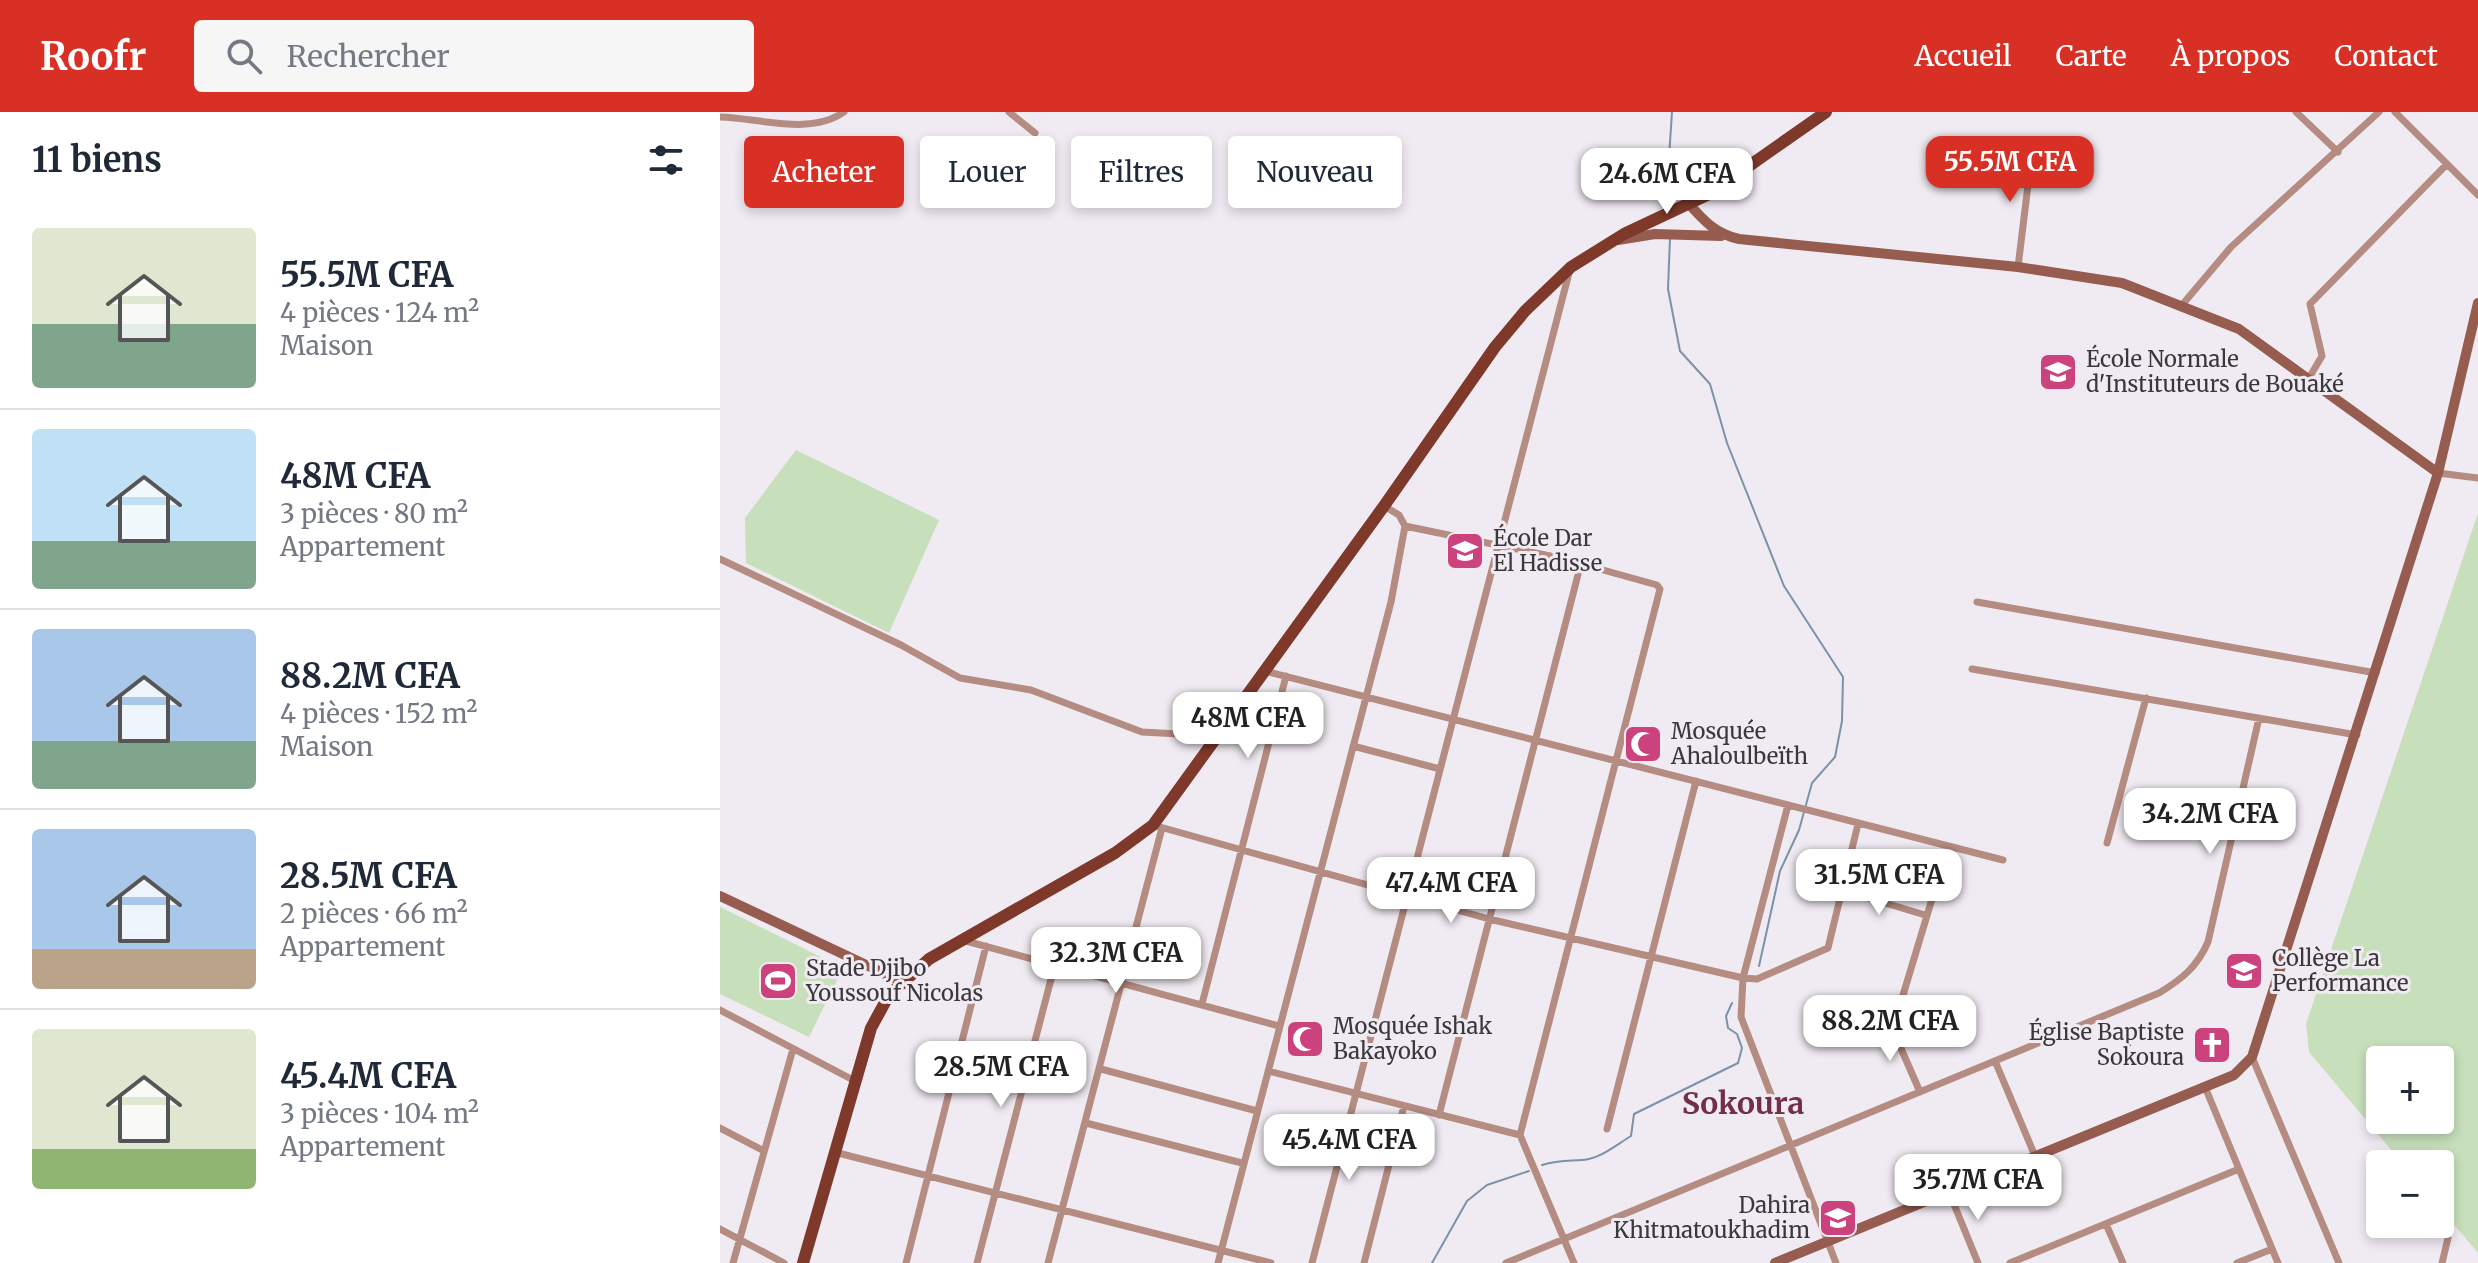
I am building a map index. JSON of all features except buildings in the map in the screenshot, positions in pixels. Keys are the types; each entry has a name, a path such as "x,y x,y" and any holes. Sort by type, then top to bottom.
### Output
{"main road":[{"path":"803,1263 871,1028 900,981 959,939 1157,827 1508,329 1571,267 1613,240 1689,204 1745,171 1826,112"}],"street":[{"path":"720,117 808,126 833,120 844,112"},
{"path":"1009,112 1035,133"},
{"path":"2296,112 2338,152"},
{"path":"2182,305 2231,247 2379,112"},
{"path":"2395,112 2478,195"},
{"path":"2018,267 2033,144"},
{"path":"2309,378 2322,356 2310,304 2447,164"},
{"path":"1689,204 1723,236"},
{"path":"1613,240 1655,234 1723,236 2018,267 2122,283 2239,329 2438,473 2478,478"},
{"path":"1312,1263 1571,267"},
{"path":"1775,1263 2234,1075 2252,1057 2438,473 2478,303"},
{"path":"1218,1263 1391,602 1405,526 1399,515 1384,506"},
{"path":"1405,526 1581,563 1657,585 1660,589 1520,1135 1574,1263"},
{"path":"720,559 901,645 960,678 1031,690 1142,732 1219,736"},
{"path":"1439,1115 1581,563"},
{"path":"1977,602 2376,673"},
{"path":"1972,669 2357,735"},
{"path":"1265,671 2003,860"},
{"path":"1202,1004 1286,676"},
{"path":"2107,843 2146,698"},
{"path":"1506,1263 2159,993 2181,980 2198,963 2208,942 2259,718"},
{"path":"1353,746 1440,769"},
{"path":"1607,1129 1696,781"},
{"path":"1788,805 1743,978 1741,1017 1788,1147 1836,1263"},
{"path":"1048,1263 1101,1069 1157,827 1407,898 1570,940 1757,979 1828,948 1858,824"},
{"path":"1920,1092 1896,1037 1894,1025 1948,846"},
{"path":"1842,890 1925,915"},
{"path":"720,896 900,981"},
{"path":"959,939 1279,1026"},
{"path":"906,1263 986,946"},
{"path":"977,1263 1055,964"},
{"path":"720,1024 723,1012 855,1081"},
{"path":"733,1263 793,1049"},
{"path":"2252,1057 2339,1263"},
{"path":"1995,1061 2035,1156"},
{"path":"1101,1069 1257,1111"},
{"path":"1268,1071 1520,1135"},
{"path":"2205,1087 2278,1263"},
{"path":"1364,1263 1404,1106"},
{"path":"1086,1123 1242,1163"},
{"path":"720,1128 764,1151"},
{"path":"834,1152 1271,1263"},
{"path":"2010,1263 2239,1169"},
{"path":"1949,1192 1978,1263"},
{"path":"2106,1224 2123,1263"},
{"path":"720,1229 784,1263"},
{"path":"2442,1263 2448,1238"},
{"path":"2237,1263 2272,1249"}],"green space":[{"path":"796,450 939,520 889,633 746,563 745,518"},
{"path":"2478,513 2478,1253 2454,1225 2454,1150 2391,1150 2378,1134 2454,1134 2454,1046 2366,1046 2366,1120 2309,1052 2306,1024"},
{"name":"Stade Djibo Youssouf Nicolas","path":"720,907 843,968 809,1037 720,994"}],"waterway":[{"path":"1666,203 1672,112"},
{"path":"1670,238 1668,289 1680,351 1710,384 1727,443 1784,586 1843,677 1842,721 1835,757 1812,783 1799,830 1780,871 1759,966"},
{"path":"1542,1165 1589,1159 1601,1154 1631,1136 1634,1114 1738,1063 1742,1048 1737,1034 1728,1028 1726,1016 1732,1003"},
{"path":"1432,1263 1467,1201 1487,1185 1529,1171"}],"place":[{"name":"École Normale d'Instituteurs de Bouaké","path":"2058,372"},
{"name":"École Dar El Hadisse","path":"1465,551"},
{"name":"Mosquée Ahaloulbeïth","path":"1643,744"},
{"name":"Collège La Performance","path":"2244,971"},
{"name":"Stade Djibo Youssouf Nicolas","path":"778,981"},
{"name":"Mosquée Ishak Bakayoko","path":"1305,1039"},
{"name":"Église Baptiste Sokoura","path":"2212,1045"},
{"name":"Dahira Khitmatoukhadim","path":"1838,1218"}],"district":[{"name":"Sokoura","path":"1743,1103"}]}
